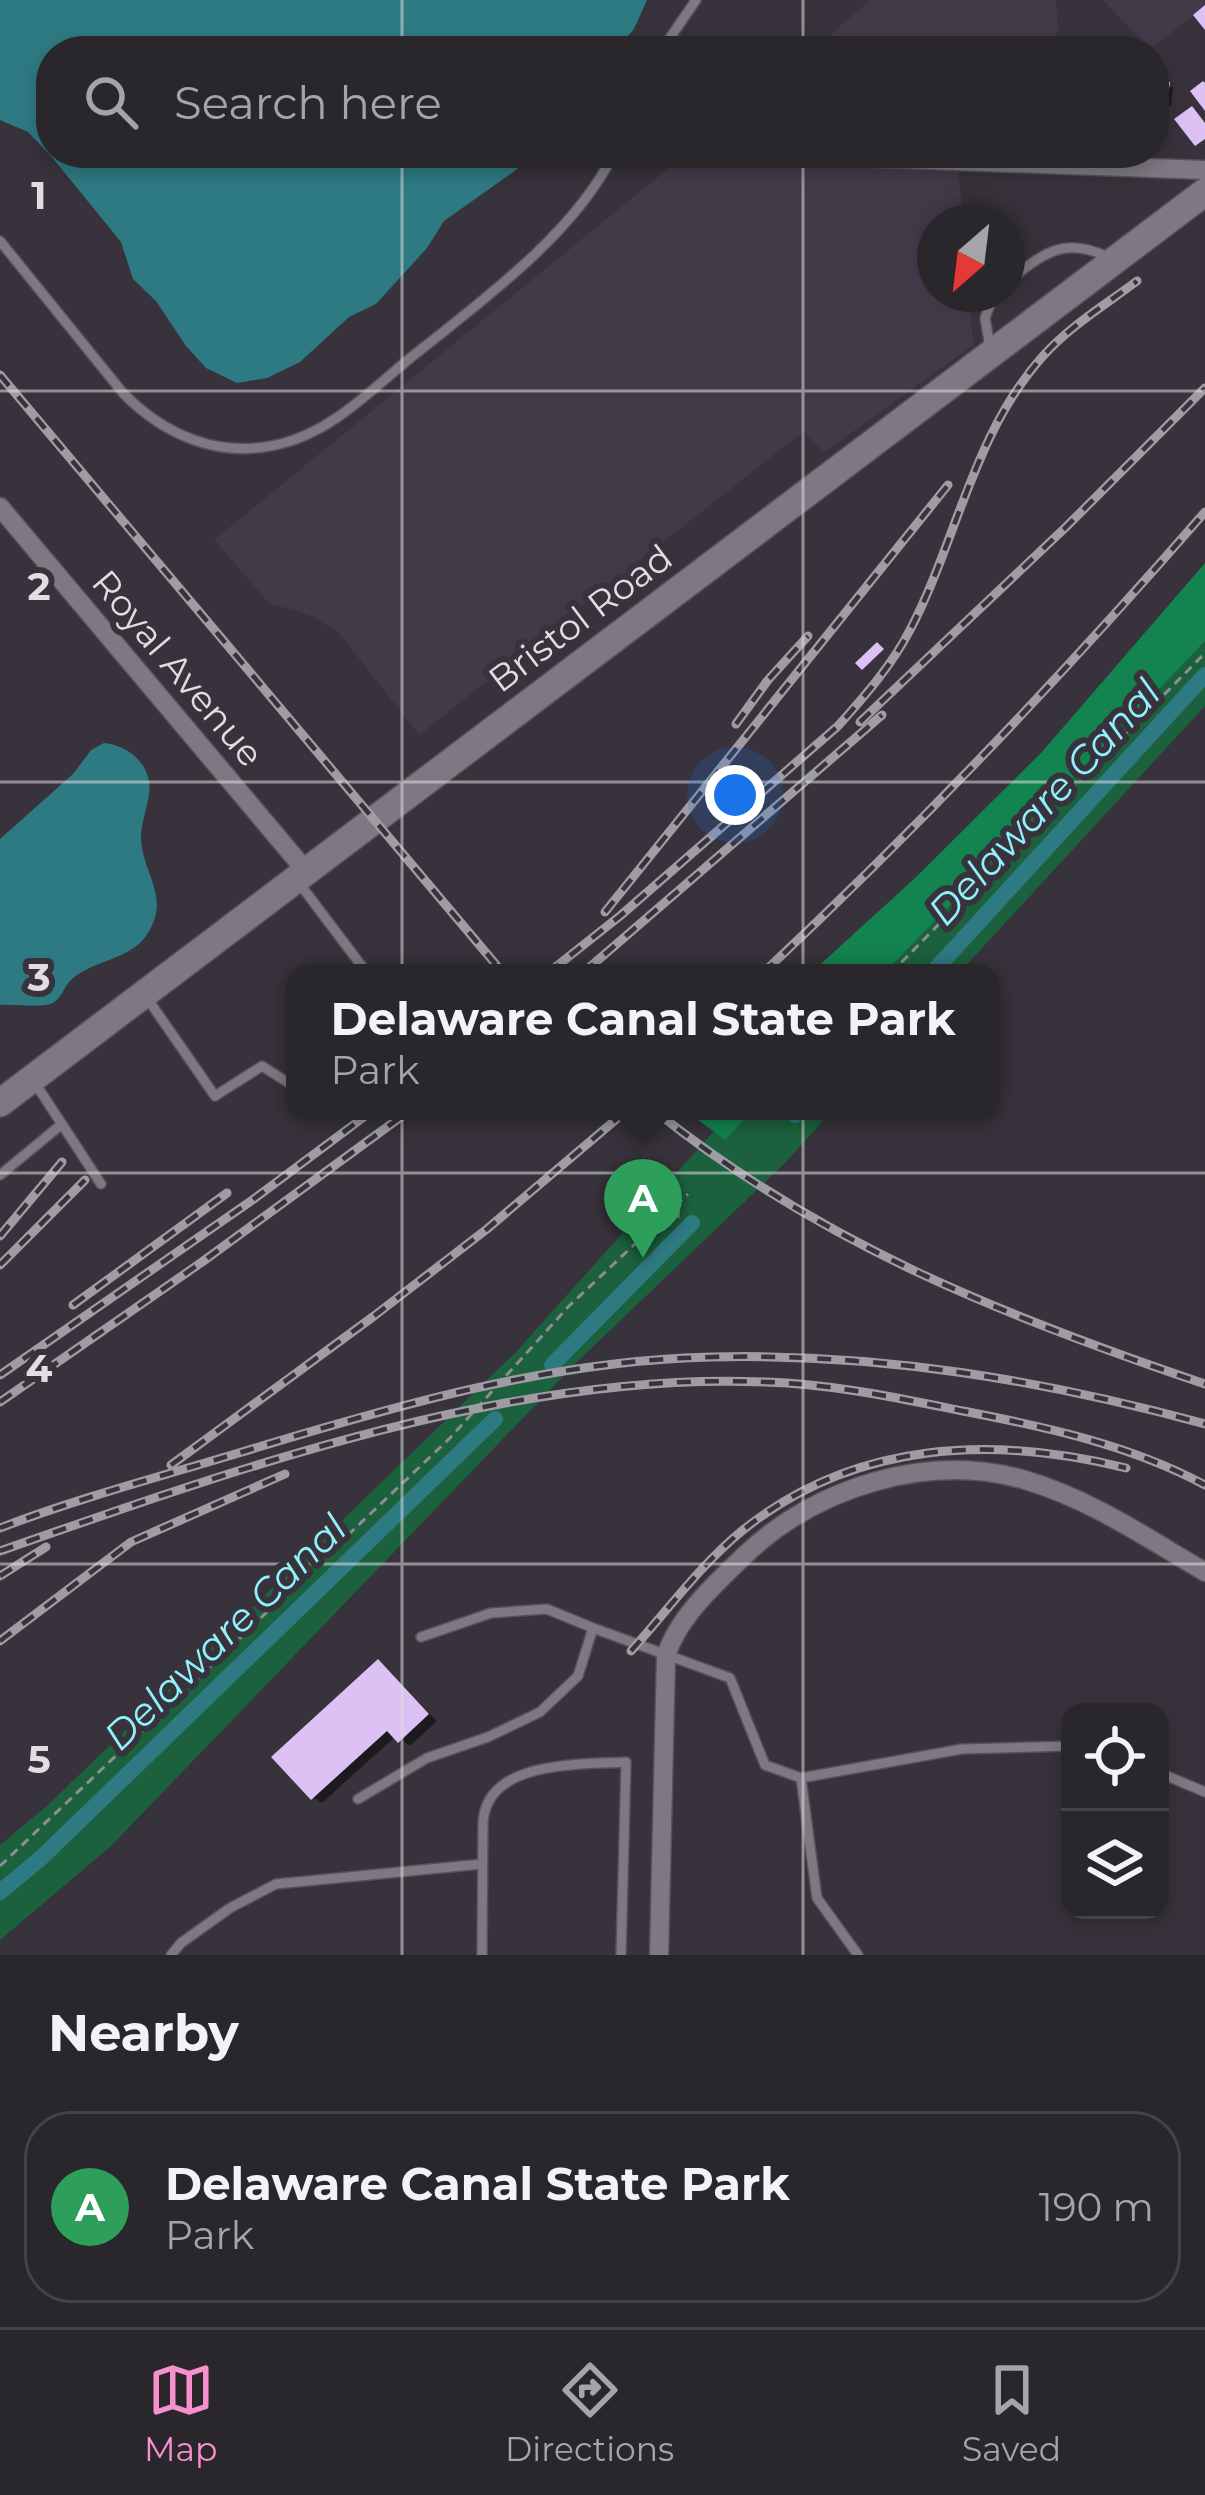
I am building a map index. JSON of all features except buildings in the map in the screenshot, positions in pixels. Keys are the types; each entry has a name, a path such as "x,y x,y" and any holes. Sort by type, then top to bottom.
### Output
{"main road":[{"name":"Bristol Road","path":"0,1103 1205,192"}],"street":[{"path":"1151,168 1205,170"},
{"name":"Royal Avenue","path":"0,507 301,875"},
{"path":"659,1955 666,1656 686,1618 739,1561 788,1520 850,1490 910,1474 959,1471 1023,1479 1106,1514 1205,1572"}],"lane":[{"path":"671,36 696,0"},
{"path":"0,241 146,415 203,444 267,447 327,425 446,329 562,225 607,168"},
{"path":"1025,269 1053,249 1075,245 1114,260"},
{"path":"987,312 991,353"},
{"path":"301,875 362,964"},
{"path":"144,994 215,1096 262,1066 286,1081"},
{"path":"32,1078 101,1184"},
{"path":"0,1174 62,1124"},
{"path":"421,1637 491,1613 547,1609 730,1678 765,1766 801,1778 962,1749 1061,1746"},
{"path":"358,1798 427,1757 488,1737 540,1712 578,1676 593,1628"},
{"path":"482,1955 484,1805 490,1793 504,1783 562,1766 626,1762 621,1955"},
{"path":"1169,1777 1205,1792"},
{"path":"801,1778 817,1898 859,1955"},
{"path":"171,1955 230,1908 276,1885 482,1864"}],"path":[{"path":"900,964 1205,653"},
{"path":"0,1866 450,1438 568,1307 688,1194"},
{"path":"678,1218 679,1202"}],"shaded area":[{"path":"870,0 1056,0 1056,36 829,36"},
{"path":"1103,0 1205,0 1205,7 1167,36 1138,36"},
{"path":"669,168 958,168 961,204 917,204 917,312 970,312 973,345 824,453 804,431 419,735 339,633 312,616 269,603 214,540"}],"green space":[{"path":"1205,563 1205,641 1163,685 893,964 821,964 915,878 1041,753"},
{"path":"1205,634 1205,706 967,964 878,964"},
{"path":"698,1120 744,1120 725,1140"},
{"path":"724,1120 824,1120 576,1363 111,1846 0,1940 0,1845 49,1804 515,1353"}],"water":[{"path":"0,0 647,0 628,36 36,36 36,140 0,120"},
{"path":"61,168 518,168 444,221 427,248 376,304 349,317 300,362 267,378 237,383 206,368 156,301 133,279 121,242"},
{"path":"104,743 135,756 149,781 141,837 156,896 154,920 141,942 80,973 51,1004 0,1005 0,839 73,774 91,750"}],"waterway":[{"name":"Delaware Canal","path":"940,964 1205,675"},
{"name":"Delaware Canal","path":"552,1365 692,1223"},
{"name":"Delaware Canal","path":"0,1892 41,1858 495,1419"}],"railway":[{"path":"559,964 620,916 858,704 910,630 983,453 1019,386 1065,335 1137,281"},
{"path":"0,375 495,964"},
{"path":"860,722 1205,388"},
{"path":"605,912 948,485"},
{"path":"772,964 990,748 1205,512"},
{"path":"736,724 808,636"},
{"path":"593,964 882,715"},
{"path":"0,1375 360,1120"},
{"path":"0,1402 397,1120"},
{"path":"171,1465 487,1229 615,1120"},
{"path":"667,1120 783,1200 918,1272 1058,1332 1205,1384"},
{"path":"0,1236 62,1162"},
{"path":"0,1265 85,1180"},
{"path":"73,1305 227,1193"},
{"path":"0,1528 299,1435 474,1388 652,1360 775,1357 961,1372 1083,1394 1205,1424"},
{"path":"0,1551 184,1488 377,1431 573,1392 670,1383 791,1383 914,1401 1087,1439 1205,1485"},
{"path":"631,1651 743,1530 786,1500 831,1478 926,1453 975,1450 1025,1451 1126,1468"},
{"path":"0,1641 131,1542 285,1474"},
{"path":"0,1576 46,1547"}],"place":[{"name":"Delaware Canal State Park","path":"643,1258"}]}
